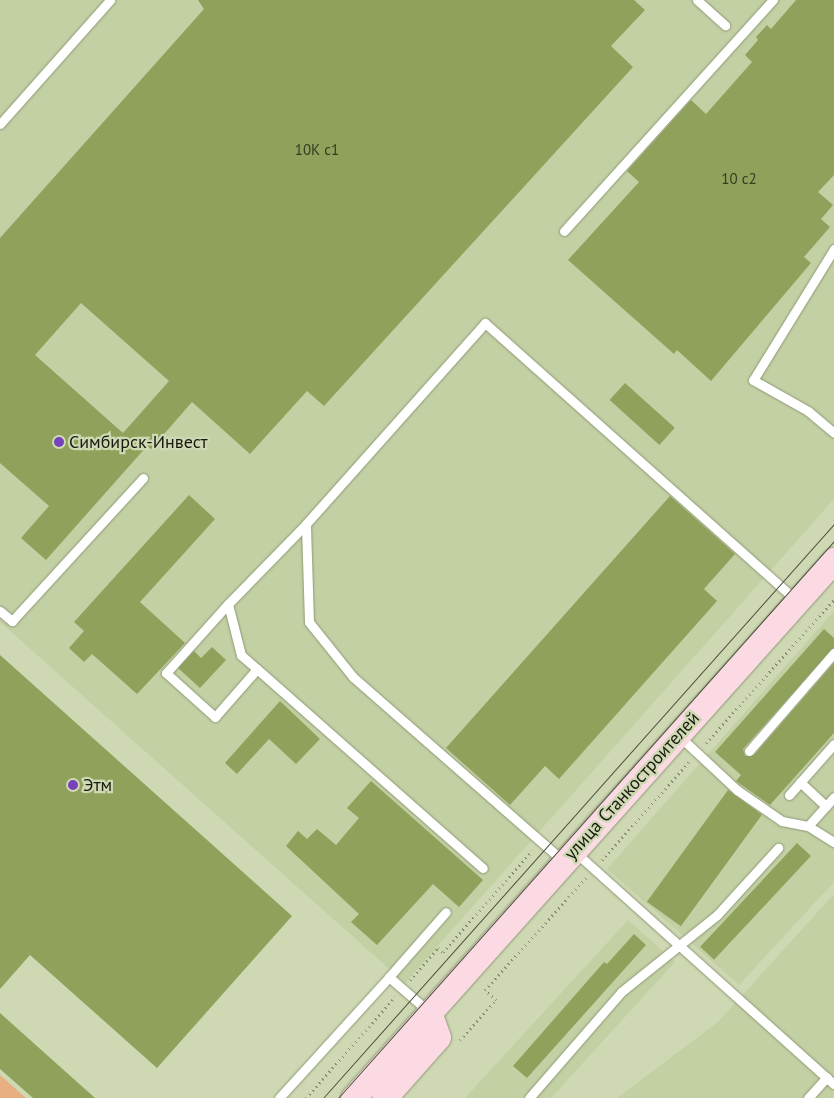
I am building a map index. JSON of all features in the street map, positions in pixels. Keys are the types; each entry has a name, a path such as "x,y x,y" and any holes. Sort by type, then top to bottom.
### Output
{"street":[{"name":"улица Станкостроителей","path":"353,1098 834,560"},
{"path":"384,1098 438,1037 430,1012"}],"lane":[{"path":"0,124 110,0"},
{"path":"698,0 725,25"},
{"path":"564,230 773,0"},
{"path":"834,249 753,380 808,411 834,433"},
{"path":"257,669 215,717 166,672 228,604 306,524 485,322 797,601"},
{"path":"0,611 12,621 143,478"},
{"path":"306,524 308,622 353,677 541,842 594,869 834,1084"},
{"path":"228,604 241,655 483,868"},
{"path":"749,751 834,654"},
{"path":"678,735 738,790 782,821 808,826 834,842"},
{"path":"789,795 834,744"},
{"path":"800,782 826,806"},
{"path":"808,826 834,797"},
{"path":"529,1098 622,992 716,915 778,848"},
{"path":"279,1098 446,912"},
{"path":"389,977 430,1012"},
{"path":"808,1098 827,1077"}],"path":[{"path":"458,1042 496,1000 485,990 834,600"},
{"path":"306,1098 438,948 443,952 541,842"}],"shaded area":[{"path":"0,0 834,0 834,499 405,983 0,622"},
{"path":"834,611 834,882 739,985 607,869"},
{"path":"834,894 834,1098 617,1098 718,1022"},
{"path":"628,920 675,962 551,1098 465,1098"},
{"path":"0,1075 26,1098 0,1098"}],"building":[{"path":"198,0 634,0 645,10 611,46 633,67 324,406 307,391 250,454 192,402 151,449 147,446 46,560 21,538 49,506 0,463 0,238 204,9","holes":["81,303 169,381 123,433 35,355"]},
{"path":"796,0 834,0 834,175 818,192 833,205 821,219 830,227 804,257 811,263 711,381 677,350 674,354 568,260 639,182 627,171 691,100 706,114 752,62 745,55 758,40 756,37 767,25 771,29"},
{"path":"625,383 675,428 659,445 610,400"},
{"path":"189,495 215,519 140,602 185,643 137,694 92,654 84,662 69,648 84,631 74,622"},
{"path":"670,496 735,554 704,589 717,601 559,779 545,766 510,805 446,748"},
{"path":"824,629 834,638 834,647 743,749 745,756 754,755 834,663 834,733 770,805 736,781 741,775 715,752"},
{"path":"212,647 226,660 200,688 178,668 194,651 201,658"},
{"name":"Этм","path":"0,655 292,916 157,1068 30,955 0,989"},
{"path":"280,701 320,739 296,764 269,739 237,774 225,763"},
{"path":"371,781 483,880 459,907 433,884 377,945 351,922 359,914 286,846 298,831 307,839 317,829 336,845 359,818 347,808"},
{"path":"728,790 762,815 681,926 647,902"},
{"path":"797,843 811,856 714,960 700,947"},
{"path":"634,934 646,945 527,1078 513,1066 604,962 607,964"},
{"path":"0,1013 95,1098 33,1098 0,1069"}],"tram line":[{"path":"323,1098 834,524"},
{"path":"338,1098 834,541"}],"place":[{"name":"Симбирск-Инвест","path":"59,442"},
{"name":"Этм","path":"73,785"}]}
